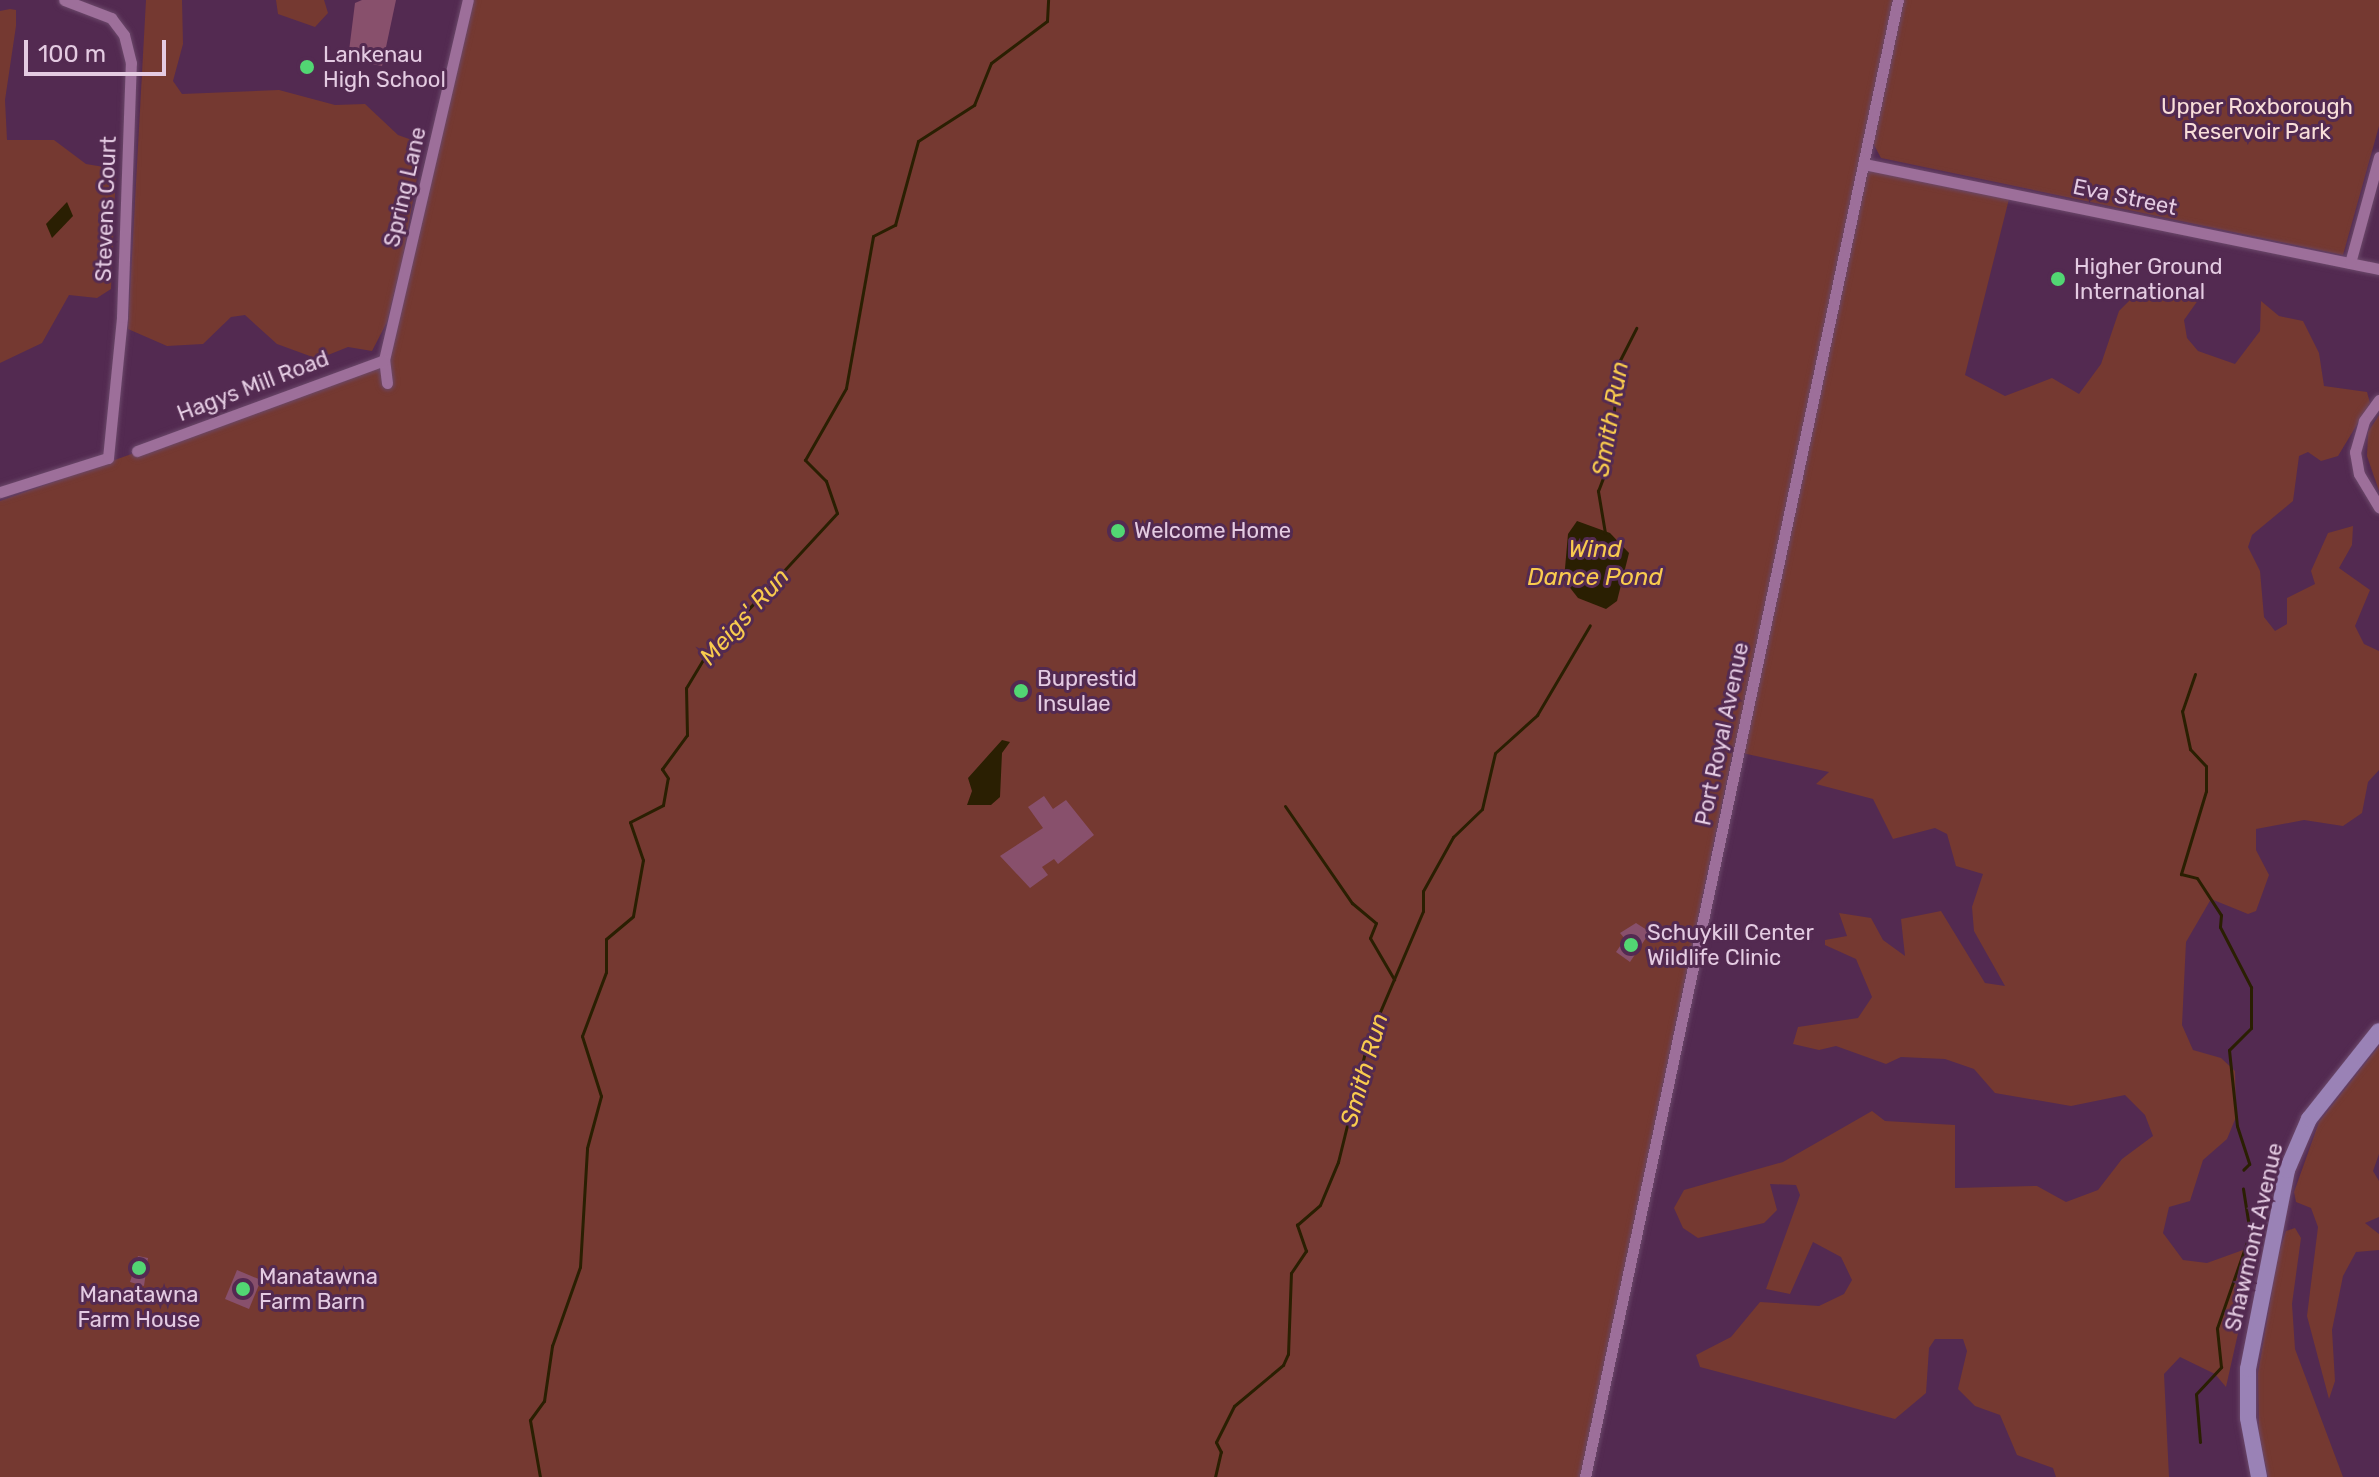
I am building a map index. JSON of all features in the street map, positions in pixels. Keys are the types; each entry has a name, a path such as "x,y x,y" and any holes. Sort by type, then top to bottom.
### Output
{"main road":[{"name":"Shawmont Avenue","path":"2259,1477 2247,1382 2287,1170 2316,1108 2379,1031"}],"street":[{"name":"Stevens Court","path":"0,492 108,458 122,317 131,63 124,35 111,18 64,0"},
{"name":"Spring Lane","path":"387,383 384,360 468,0"},
{"name":"Port Royal Avenue","path":"1585,1477 1898,0"},
{"path":"2350,263 2379,157"},
{"name":"Eva Street","path":"1864,164 2379,269"},
{"name":"Hagys Mill Road","path":"137,451 384,360"},
{"path":"2379,400 2364,421 2355,452 2359,474 2379,507"}],"green space":[{"path":"146,0 182,0 183,44 173,81 182,94 279,90 335,105 365,104 398,135 423,144 402,262 387,322 372,351 348,347 318,359 277,344 245,315 231,317 203,344 167,346 128,329"},
{"path":"276,0 324,0 328,13 315,27 278,14"},
{"path":"473,0 1893,0 1858,168 2009,199 1965,375 2005,396 2052,378 2079,394 2101,364 2119,311 2138,292 2195,287 2201,296 2184,320 2187,338 2198,351 2235,364 2260,331 2261,301 2279,316 2303,321 2319,353 2324,386 2367,392 2370,403 2338,456 2321,461 2308,452 2299,456 2293,501 2252,535 2248,547 2260,571 2264,617 2275,631 2287,624 2287,598 2315,584 2311,571 2328,533 2353,526 2352,545 2339,568 2370,590 2355,626 2364,644 2379,651 2379,770 2368,782 2362,813 2343,826 2304,820 2256,829 2256,850 2269,875 2256,911 2248,914 2211,899 2186,942 2182,1025 2193,1050 2221,1058 2235,1071 2236,1117 2227,1139 2203,1160 2190,1201 2169,1207 2163,1233 2183,1260 2207,1263 2243,1250 2255,1257 2226,1387 2215,1374 2180,1357 2164,1374 2169,1477 2056,1477 2053,1468 2017,1455 2000,1415 1975,1406 1958,1389 1967,1351 1963,1339 1935,1339 1929,1348 1926,1393 1895,1419 1700,1367 1696,1355 1731,1337 1760,1302 1819,1306 1844,1294 1852,1280 1841,1257 1813,1242 1790,1294 1766,1289 1800,1195 1796,1185 1770,1184 1777,1210 1764,1223 1698,1238 1683,1228 1674,1208 1684,1190 1783,1162 1872,1111 1885,1121 1955,1125 1955,1188 2037,1186 2066,1202 2098,1190 2122,1159 2153,1136 2145,1115 2125,1095 2071,1106 1995,1093 1974,1069 1945,1059 1901,1057 1886,1064 1836,1046 1819,1050 1793,1044 1798,1027 1858,1018 1872,997 1856,959 1825,945 1825,940 1847,936 1839,913 1871,918 1883,940 1905,956 1901,919 1941,911 1985,983 2005,986 1974,931 1972,907 1983,874 1956,866 1947,834 1935,828 1893,839 1873,799 1816,784 1829,772 1733,751 1581,1477 0,1477 0,501 389,362"},
{"name":"Upper Roxborough Reservoir Park","path":"1903,0 2379,0 2379,126 2343,255 1881,158 1873,143"},
{"path":"16,10 16,26 5,100 7,140 54,140 86,164 116,169 111,289 97,298 69,295 42,343 0,363 0,11"},
{"path":"2379,415 2379,491 2367,456 2368,432"},
{"path":"2379,1046 2379,1154 2373,1171 2379,1181 2379,1217 2365,1223 2379,1234 2379,1250 2356,1252 2343,1276 2332,1330 2335,1381 2329,1399 2307,1316 2318,1227 2311,1208 2296,1202 2294,1192 2319,1122"},
{"path":"2295,1228 2301,1238 2292,1304 2295,1349 2343,1477 2268,1477 2259,1434 2258,1373 2278,1256 2286,1231"}],"water":[{"path":"67,202 73,216 52,238 46,224"},
{"name":"Wind Dance Pond","path":"1577,521 1610,533 1629,553 1617,601 1606,609 1578,598 1564,580 1568,534"},
{"path":"1002,740 1010,742 1002,753 1000,797 991,805 967,805 972,791 968,778"}],"building":[{"name":"Lankenau High School","path":"362,0 396,0 382,66 348,59 355,3"},
{"path":"1044,796 1053,809 1066,800 1094,835 1058,864 1054,859 1042,867 1048,875 1030,888 1000,856 1043,828 1028,807"},
{"name":"Schuykill Center Wildlife Clinic","path":"1636,923 1650,932 1630,962 1616,952 1625,939 1620,933"},
{"name":"Manatawna Farm House","path":"138,1256 148,1258 144,1286 130,1282"},
{"name":"Manatawna Farm Barn","path":"237,1270 261,1280 249,1309 225,1299"}],"waterway":[{"name":"Meigs' Run","path":"540,1477 530,1420 544,1401 552,1346 580,1267 587,1148 601,1096 582,1036 606,972 606,939 633,916 643,860 630,822 663,805 668,778 662,769 687,735 686,688 706,655 837,513 826,481 805,460 846,388 873,236 895,225 918,141 974,105 991,63 1047,21 1048,0"},
{"name":"Smith Run","path":"1605,533 1598,491 1607,468 1620,360 1636,328"},
{"name":"Smith Run","path":"1215,1477 1221,1452 1216,1442 1234,1406 1283,1365 1288,1354 1291,1273 1306,1251 1297,1225 1320,1205 1338,1162 1368,1040 1423,911 1423,891 1453,837 1482,809 1495,753 1537,715 1590,625"},
{"path":"2195,674 2182,711 2190,749 2206,766 2206,791 2181,874 2197,878 2221,915 2220,927 2251,987 2251,1028 2229,1050 2237,1126 2249,1164 2243,1170"},
{"path":"1285,806 1352,903 1376,923 1370,938 1394,979"},
{"path":"2200,1442 2196,1394 2221,1367 2217,1328 2250,1233 2243,1189"}],"place":[{"name":"Lankenau High School","path":"307,67"},
{"name":"Higher Ground International","path":"2058,279"},
{"name":"Welcome Home","path":"1118,531"},
{"name":"Buprestid Insulae","path":"1021,691"},
{"name":"Schuykill Center Wildlife Clinic","path":"1631,945"},
{"name":"Manatawna Farm House","path":"139,1268"},
{"name":"Manatawna Farm Barn","path":"243,1289"}]}
